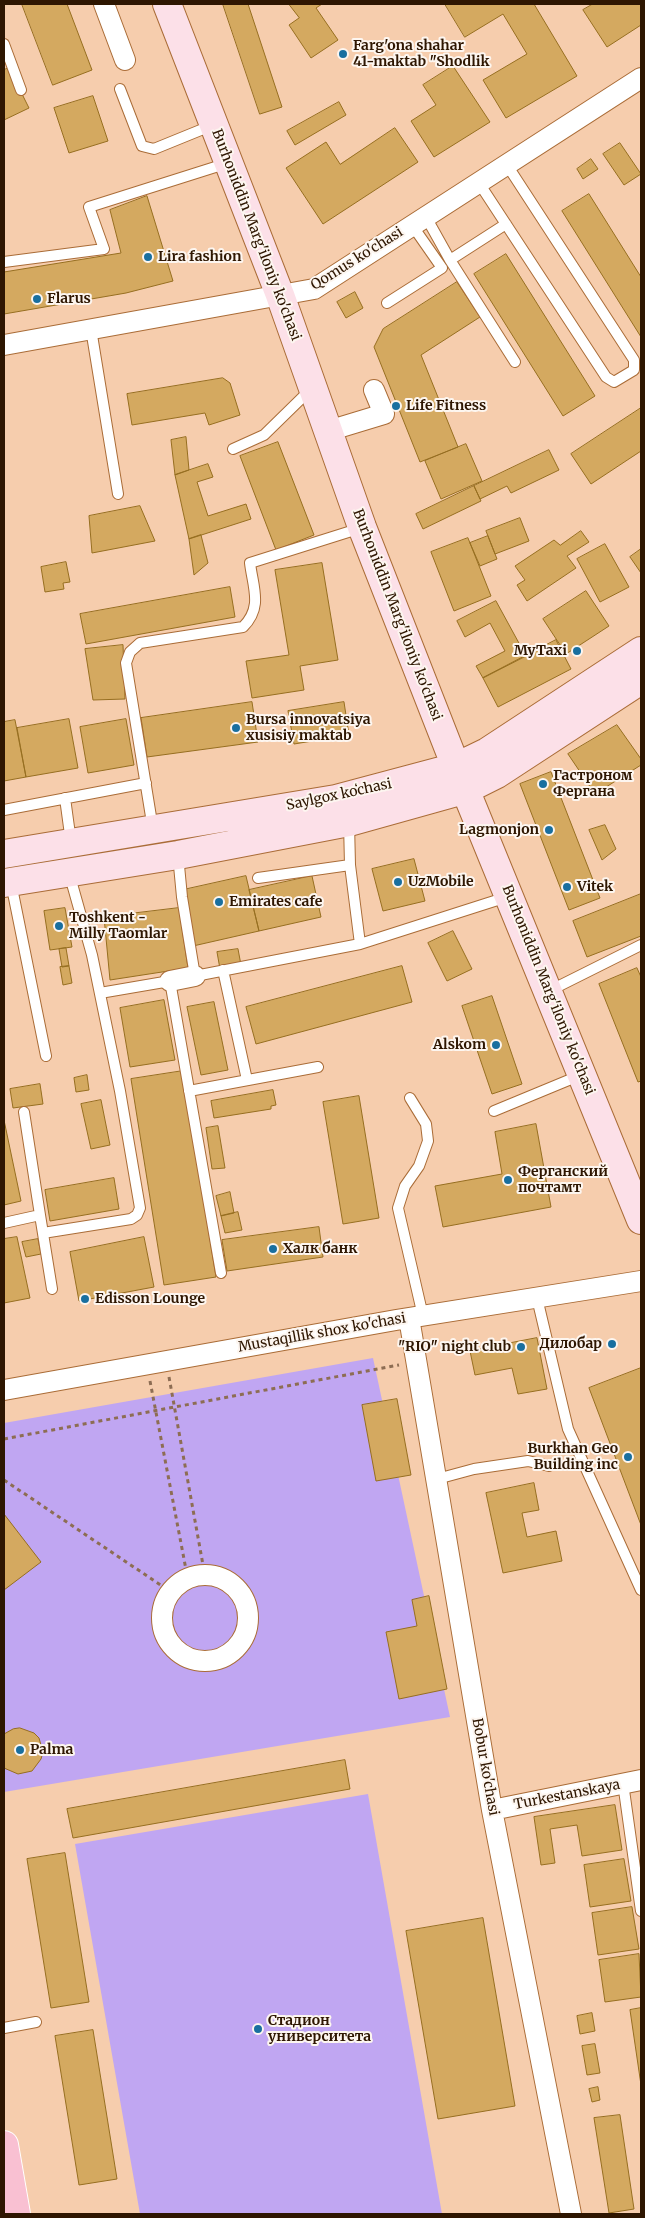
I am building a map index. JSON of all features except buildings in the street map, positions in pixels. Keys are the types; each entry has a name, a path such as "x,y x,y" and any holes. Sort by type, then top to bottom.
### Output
{"main road":[{"name":"Burhoniddin Marg'iloniy ko'chasi","path":"167,4 280,295 362,528 461,778 641,1220"},
{"name":"Saylgox koʻchasi","path":"7,883 178,855 350,822 461,778 487,752 641,650"},
{"name":"Saylgox koʻchasi","path":"4,854 461,778 497,774 641,680"},
{"path":"4,2145 16,2214"}],"street":[{"path":"104,4 126,60"},
{"name":"Qomus ko'chasi","path":"4,345 314,289 641,78"},
{"path":"328,432 387,422 374,390"},
{"path":"170,981 196,976"},
{"name":"Mustaqillik shox ko'chasi","path":"4,1390 416,1317 641,1281"},
{"name":"Bobur ko'chasi","path":"416,1317 436,1479 492,1810 571,2214"},
{"path":"197,1578 222,1579 234,1587 243,1598 248,1612 247,1626 243,1639 234,1650 223,1658 209,1661 195,1660 182,1655 164,1633 162,1619 164,1605 170,1592 181,1582 197,1578"},
{"name":"Turkestanskaya","path":"492,1810 632,1782"}],"lane":[{"path":"4,44 21,90"},
{"path":"120,89 142,146 154,149 214,124"},
{"path":"4,262 104,249 89,207 229,163"},
{"path":"479,183 606,377 614,382 634,370 634,360 507,165"},
{"path":"419,221 450,260 515,362"},
{"path":"387,303 442,268 419,221"},
{"path":"450,260 506,224"},
{"path":"91,330 118,494"},
{"path":"233,449 264,435 312,388"},
{"path":"153,830 126,663 130,652 140,643 242,627 251,618 256,605 250,563 362,528"},
{"path":"4,810 146,783"},
{"path":"65,798 71,843"},
{"path":"350,822 350,865 360,944"},
{"path":"178,855 182,897 196,976 360,944 510,896"},
{"path":"258,878 350,865"},
{"path":"43,1233 131,1219 137,1215 140,1208 120,1091 92,955 69,872"},
{"path":"7,883 46,1056"},
{"path":"548,991 641,945"},
{"path":"223,970 247,1080"},
{"path":"100,993 170,981 221,1273"},
{"path":"189,1091 318,1067"},
{"path":"494,1111 582,1074"},
{"path":"410,1098 426,1124 428,1141 419,1166 406,1186 398,1208 416,1317"},
{"path":"24,1112 52,1289"},
{"path":"4,1223 40,1215"},
{"path":"537,1298 558,1380 568,1429 641,1590"},
{"path":"436,1479 474,1469 528,1462 549,1466"},
{"path":"632,1782 641,1911"},
{"path":"4,2028 36,2022"}],"path":[{"path":"157,1363 175,1407 197,1578"},
{"path":"157,1363 156,1411 197,1578"},
{"path":"4,1439 403,1364"},
{"path":"4,1480 170,1592"}],"shaded area":[{"path":"373,1358 450,1717 4,1792 4,1423"},
{"name":"Стадион университета","path":"368,1794 442,2214 140,2214 75,1844"}],"place":[{"name":"Farg'ona shahar 41-maktab \"Shodlik","path":"343,54"},
{"name":"Lira fashion","path":"148,257"},
{"name":"Flarus","path":"37,299"},
{"name":"Life Fitness","path":"396,406"},
{"name":"MyTaxi","path":"577,651"},
{"name":"Bursa innovatsiya xusisiy maktab","path":"236,728"},
{"name":"Гастроном Фергана","path":"543,784"},
{"name":"Lagmonjon","path":"549,830"},
{"name":"UzMobile","path":"398,882"},
{"name":"Vitek","path":"567,887"},
{"name":"Emirates cafe","path":"219,902"},
{"name":"Toshkent - Milly Taomlar","path":"59,926"},
{"name":"Alskom","path":"496,1045"},
{"name":"Ферганский почтамт","path":"508,1180"},
{"name":"Халк банк","path":"273,1249"},
{"name":"Edisson Lounge","path":"85,1299"},
{"name":"Дилобар","path":"612,1344"},
{"name":"\"RIO\" night club","path":"521,1347"},
{"name":"Burkhan Geo Building inc","path":"628,1457"},
{"name":"Palma","path":"20,1750"},
{"name":"Стадион университета","path":"258,2029"}]}
